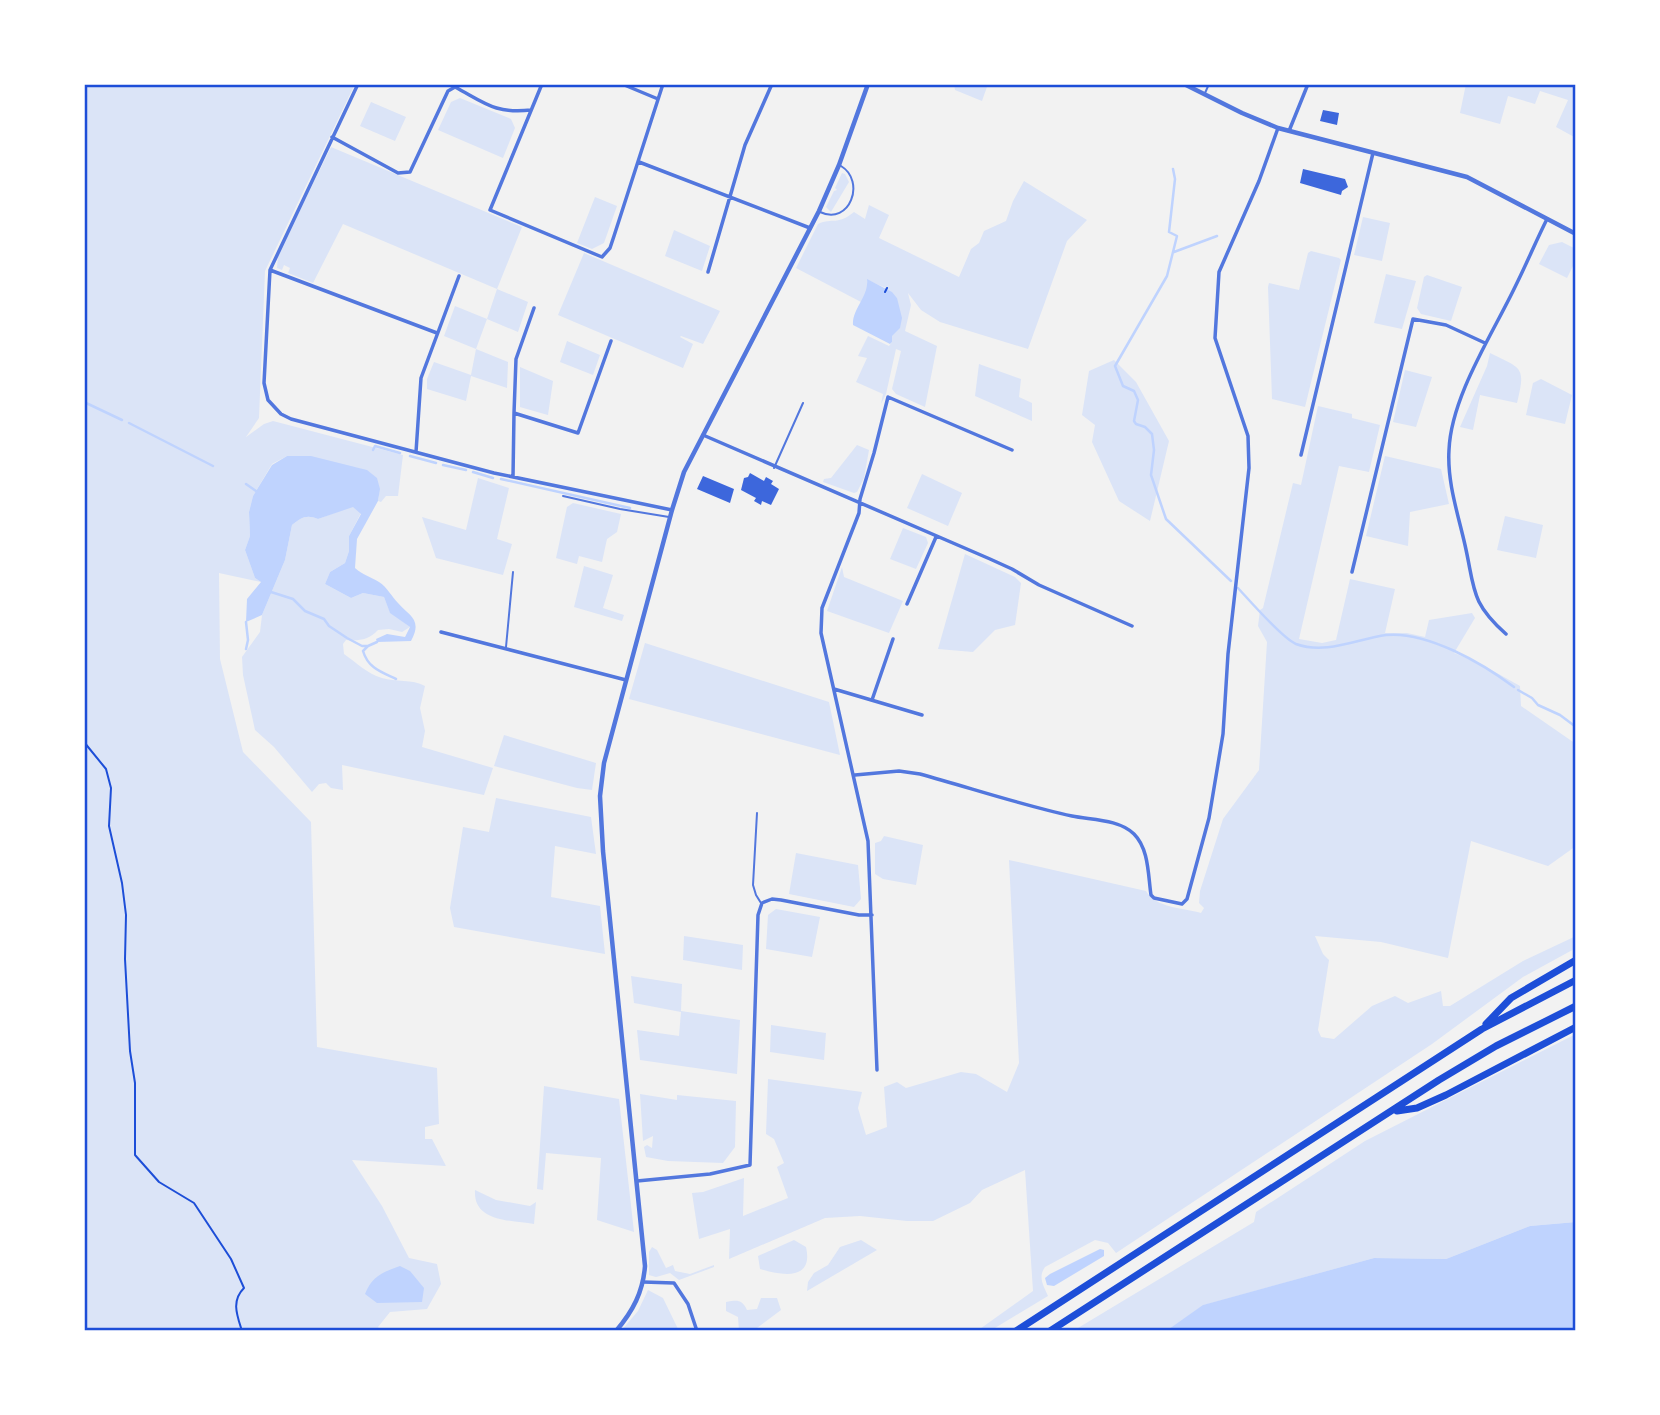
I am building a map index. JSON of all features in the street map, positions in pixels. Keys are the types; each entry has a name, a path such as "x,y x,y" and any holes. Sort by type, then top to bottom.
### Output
{"highway":[{"path":"1482,1029 1511,998 1576,960"},
{"path":"1016,1331 1482,1029 1576,980"},
{"path":"1050,1331 1439,1080 1496,1046 1576,1006"},
{"path":"1393,1111 1417,1108 1446,1095 1576,1027"}],"street":[{"path":"358,84 270,270 264,383 268,400 274,408 291,419 513,477 671,510"},
{"path":"542,84 490,210 602,257 610,248 663,84"},
{"path":"622,84 658,99"},
{"path":"708,272 745,145 772,84"},
{"path":"616,1331 635,1305 643,1282 644,1245 600,809 604,763 671,510 684,472 819,211 867,84"},
{"path":"1184,84 1278,128 1466,177 1576,234"},
{"path":"1289,131 1308,84"},
{"path":"331,137 398,173 405,174 410,172 449,91 455,87 496,108 510,112 531,110"},
{"path":"855,775 899,771 920,774 1072,816 1128,828 1135,834 1144,850 1151,895 1182,904 1187,899 1209,818 1223,734 1228,654 1249,450 1248,436 1215,338 1219,272 1259,181 1278,128"},
{"path":"1301,455 1374,151"},
{"path":"639,162 810,228"},
{"path":"1506,634 1489,619 1476,600 1448,471 1448,447 1456,414 1485,343 1547,219"},
{"path":"270,270 437,333"},
{"path":"416,452 421,378 459,276"},
{"path":"513,477 516,359 534,308"},
{"path":"1352,572 1413,319 1446,324 1485,343"},
{"path":"514,413 578,433 611,341"},
{"path":"877,1070 868,841 821,633 822,608 859,513 859,503 888,397 1012,450"},
{"path":"703,435 1012,569 1039,585 1132,626"},
{"path":"908,604 936,537"},
{"path":"441,632 626,680"},
{"path":"872,700 893,639"},
{"path":"834,689 922,715"},
{"path":"637,1181 709,1174 750,1165 758,915 762,904 772,899 872,915"},
{"path":"643,1282 674,1283 688,1304 697,1331"}],"lane":[{"path":"1204,94 1209,84"},
{"path":"819,211 829,216 837,215 849,203 854,192 848,170 839,164"},
{"path":"774,468 803,403"},
{"path":"563,496 670,517"},
{"path":"506,649 513,572"},
{"path":"757,813 753,885 762,904"}],"path":[{"path":"84,742 106,769 111,788 109,826 126,915 125,959 130,1051 135,1083 135,1155 159,1182 194,1203 231,1259 244,1288 239,1293 235,1307 242,1331"}],"shaded area":[{"path":"84,84 355,84 265,271 259,418 246,437 273,421 403,455 398,496 386,496 381,502 378,501 379,489 376,480 358,468 287,456 272,464 253,496 249,512 250,536 245,550 255,578 261,582 219,573 220,659 243,752 311,822 317,1047 437,1068 439,1124 425,1127 425,1139 432,1139 446,1166 352,1160 382,1206 409,1258 437,1264 441,1284 427,1309 390,1312 378,1327 381,1331 84,1331"},
{"path":"954,84 988,84 982,101 955,90"},
{"path":"1466,84 1553,84 1565,87 1566,84 1576,84 1576,138 1556,127 1568,100 1540,91 1535,104 1508,96 1500,124 1460,113"},
{"path":"460,98 511,119 515,128 503,158 438,130 451,102"},
{"path":"371,102 406,117 395,141 360,126"},
{"path":"331,147 522,227 497,289 343,224 313,283 288,273 290,268 284,265 282,270 277,268 278,255"},
{"path":"842,173 849,182 831,212 826,207 837,190 835,188"},
{"path":"1024,181 1087,220 1067,241 1028,349 940,322 921,310 908,293 911,305 905,331 937,346 925,407 896,394 892,389 901,351 896,349 886,394 881,404 883,394 856,382 867,358 858,356 868,336 889,346 892,342 897,298 886,288 867,280 867,291 861,302 796,268 818,224 843,219 854,212 865,219 869,205 889,215 879,238 959,277 971,249 979,243 984,231 1006,221"},
{"path":"595,197 617,206 604,243 592,249 577,243"},
{"path":"1363,217 1390,223 1382,261 1354,255"},
{"path":"674,230 710,246 702,271 665,256"},
{"path":"1562,242 1576,249 1576,260 1567,278 1539,264 1549,245"},
{"path":"1311,251 1341,260 1305,407 1272,399 1268,287 1269,283 1299,290 1308,253"},
{"path":"584,253 720,311 703,344 680,337 693,344 683,368 558,315"},
{"path":"1386,274 1416,281 1402,329 1374,323"},
{"path":"1427,275 1462,287 1451,321 1421,314 1417,308 1424,277"},
{"path":"497,289 528,302 518,332 487,319"},
{"path":"455,306 487,319 476,349 444,336"},
{"path":"567,341 600,355 593,375 560,362"},
{"path":"476,349 508,362 507,388 471,376 466,401 427,389 427,379 434,362 471,375"},
{"path":"1490,353 1519,370 1521,382 1517,403 1480,395 1473,430 1460,427 1487,366"},
{"path":"1114,360 1136,382 1169,441 1150,521 1119,501 1092,442 1095,425 1082,415 1089,371"},
{"path":"979,364 1021,379 1019,397 1032,403 1032,421 975,396"},
{"path":"520,367 553,381 548,415 520,407"},
{"path":"1405,370 1432,377 1416,427 1393,422"},
{"path":"1541,379 1572,395 1565,424 1526,415 1533,383"},
{"path":"1318,406 1352,414 1352,418 1380,425 1369,472 1339,466 1299,639 1322,643 1336,640 1350,579 1395,589 1385,633 1407,633 1425,637 1429,620 1472,613 1475,618 1454,653 1479,663 1520,686 1521,706 1576,744 1576,846 1548,866 1471,841 1448,958 1381,942 1315,936 1323,954 1329,960 1318,1030 1321,1037 1334,1039 1372,1006 1395,996 1408,1003 1441,991 1443,1006 1450,1006 1523,961 1576,936 1576,948 1523,977 1432,1044 1116,1253 1108,1243 1095,1240 1045,1267 1042,1278 1048,1296 990,1331 977,1331 1033,1291 1025,1170 982,1190 970,1203 933,1221 860,1216 825,1218 729,1259 730,1229 699,1239 692,1193 744,1178 743,1216 788,1198 777,1167 784,1163 774,1139 766,1134 768,1079 862,1092 858,1108 866,1135 887,1127 884,1087 897,1082 906,1088 961,1072 976,1074 1007,1092 1019,1063 1009,860 1146,891 1150,897 1163,904 1201,913 1204,908 1199,903 1200,891 1223,819 1259,770 1267,642 1258,626 1260,610 1263,608 1293,483 1301,485"},
{"path":"857,445 869,450 864,478 857,492 823,482 824,479 831,478"},
{"path":"1385,456 1441,469 1449,504 1410,512 1408,546 1366,536"},
{"path":"922,474 962,493 948,526 907,508"},
{"path":"478,478 509,488 497,539 512,544 503,575 436,558 422,517 466,530"},
{"path":"573,503 621,514 617,532 607,539 602,562 579,556 577,564 556,558 567,507"},
{"path":"353,506 361,513 349,536 349,551 345,563 330,572 325,584 351,598 363,593 384,597 390,612 410,627 402,632 378,630 364,639 346,640 343,644 344,654 376,676 425,686 420,708 425,731 422,747 493,768 484,795 342,765 343,790 331,788 326,783 319,784 312,792 274,747 255,730 243,675 242,657 260,632 262,615 285,560 292,525 304,517 318,519"},
{"path":"1505,516 1543,525 1536,558 1497,550"},
{"path":"903,528 926,537 928,543 916,569 890,559"},
{"path":"965,554 1015,577 1021,583 1015,625 995,630 973,652 938,649"},
{"path":"584,566 613,575 603,608 624,615 622,621 574,607"},
{"path":"842,567 844,577 903,601 889,633 827,611"},
{"path":"645,643 829,702 840,755 629,699"},
{"path":"504,735 596,763 592,790 494,766"},
{"path":"496,798 591,817 596,854 555,846 551,897 600,906 605,954 454,927 450,908 463,827 489,832"},
{"path":"884,836 923,845 916,885 883,879 875,874 875,843 881,841"},
{"path":"796,853 858,865 861,899 854,907 789,894"},
{"path":"776,909 820,917 812,957 766,949 768,915"},
{"path":"684,936 743,945 742,970 683,960"},
{"path":"631,976 682,984 681,1011 740,1020 737,1074 640,1060 637,1030 679,1036 681,1012 634,1003"},
{"path":"771,1025 826,1033 824,1060 770,1052"},
{"path":"1576,1034 1576,1222 1530,1226 1446,1259 1374,1258 1204,1305 1166,1331 1073,1331 1254,1222 1256,1212 1365,1141"},
{"path":"544,1086 619,1099 634,1232 597,1220 601,1158 546,1153 543,1190 537,1189"},
{"path":"640,1094 677,1100 677,1095 736,1101 735,1147 723,1163 668,1161 646,1157 644,1147 647,1145 652,1148 653,1136 643,1141"},
{"path":"475,1190 496,1200 530,1206 536,1202 534,1224 495,1218 487,1214 476,1200"},
{"path":"794,1240 806,1247 805,1266 800,1271 785,1274 760,1269 758,1256"},
{"path":"861,1240 877,1250 807,1291 808,1282 814,1273 828,1265 840,1247"},
{"path":"652,1247 657,1250 666,1268 673,1265 675,1271 690,1274 714,1267 679,1280 670,1273 656,1277 649,1275 649,1252"},
{"path":"648,1290 663,1298 679,1331 621,1331 638,1311"},
{"path":"761,1298 777,1298 781,1310 753,1331 739,1331 738,1317 726,1311 726,1302 739,1301 747,1310 757,1309"}],"water":[{"path":"867,279 892,292 897,298 902,318 900,328 892,336 890,344 853,325 855,313 866,291"},
{"path":"287,456 311,456 367,470 377,478 380,489 378,501 357,539 355,568 382,584 413,619 416,628 411,641 377,642 376,639 387,634 405,637 410,627 390,613 384,597 363,593 351,598 325,584 330,572 345,563 349,551 349,536 361,514 353,507 318,519 304,518 292,525 285,560 262,615 246,622 247,599 261,582 255,578 245,550 250,536 249,512 253,496 272,465"},
{"path":"1576,1222 1576,1331 1166,1331 1203,1305 1374,1258 1446,1259 1530,1226"},
{"path":"1100,1249 1104,1250 1104,1256 1054,1286 1047,1285 1045,1278 1050,1274"},
{"path":"400,1266 410,1271 424,1288 422,1302 377,1303 365,1294 379,1276"}],"building":[{"path":"1323,110 1339,113 1337,125 1320,121"},
{"path":"1303,169 1345,179 1348,187 1341,195 1300,183"},
{"path":"750,473 764,481 766,477 779,489 771,505 762,501 761,505 754,501 756,498 741,490 744,478"},
{"path":"703,476 734,489 730,503 697,489"}],"waterway":[{"path":"1173,169 1175,179 1169,232 1177,236 1167,276 1115,366 1123,386 1134,391 1138,400 1134,421 1152,434 1154,450 1151,475 1166,519 1231,581"},
{"path":"1174,252 1217,236"},
{"path":"84,402 122,420"},
{"path":"129,423 213,466"},
{"path":"373,450 375,446 400,453"},
{"path":"410,456 436,463"},
{"path":"443,465 466,470"},
{"path":"473,472 493,478"},
{"path":"501,479 630,508"},
{"path":"246,484 256,491"},
{"path":"1238,588 1275,627 1296,644 1319,648 1386,635 1419,638 1453,650 1514,687"},
{"path":"271,592 293,599 305,611 324,619 329,626 347,638 362,646 368,646"},
{"path":"246,622 246,649"},
{"path":"377,642 363,651 365,657 376,669 396,679"},
{"path":"1518,690 1576,727"}]}
